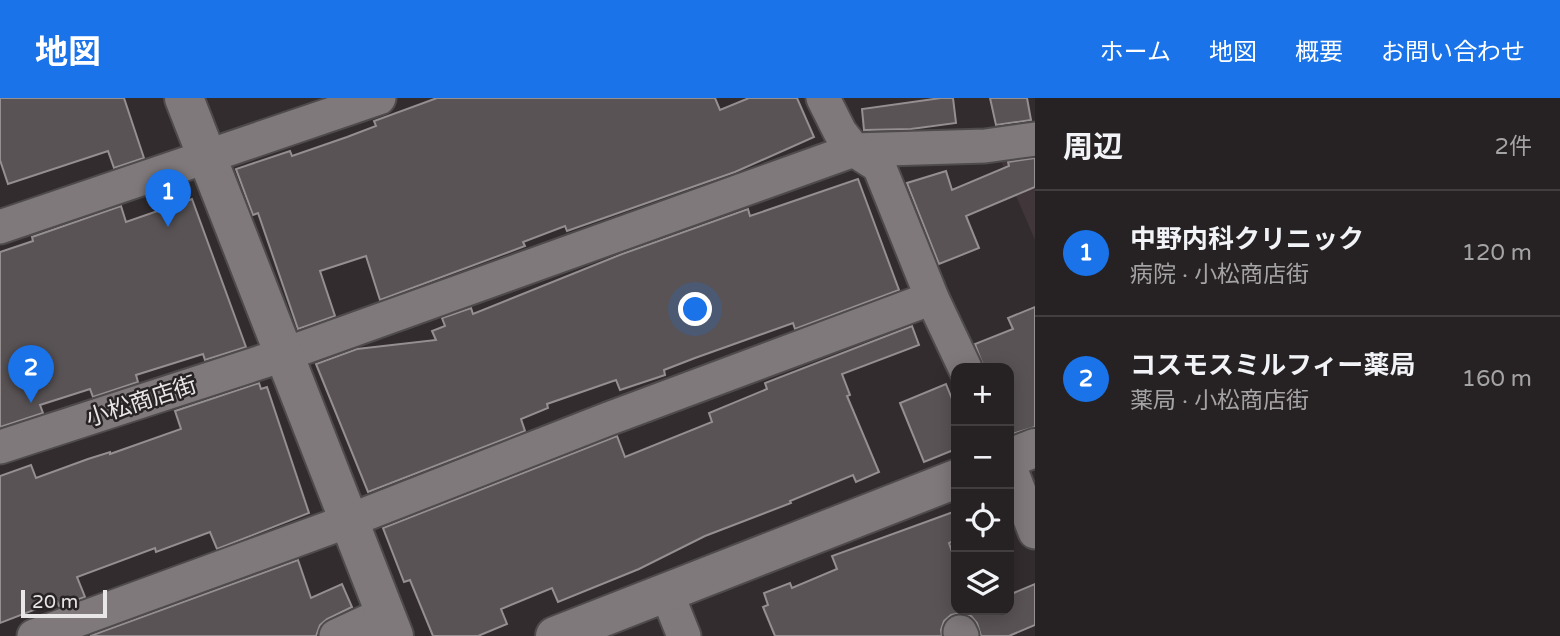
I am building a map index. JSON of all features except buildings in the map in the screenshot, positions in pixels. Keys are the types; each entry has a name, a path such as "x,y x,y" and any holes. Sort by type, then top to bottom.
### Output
{"street":[{"path":"184,98 390,624 336,636"},
{"path":"0,227 379,98"},
{"path":"822,98 840,132 854,150 878,166 932,298 963,363"},
{"name":"小松商店街","path":"0,447 283,355 854,150 985,146 1035,139"},
{"path":"34,636 348,522 608,419 932,298"},
{"path":"1014,456 1035,448"},
{"path":"1014,478 1035,532"},
{"path":"563,635 951,480"},
{"path":"666,592 684,636"}],"shaded area":[{"path":"1035,150 1035,240 1001,161"}],"place":[{"name":"中野内科クリニック","path":"168,227"},
{"name":"コスモスミルフィー薬局","path":"31,403"}]}
